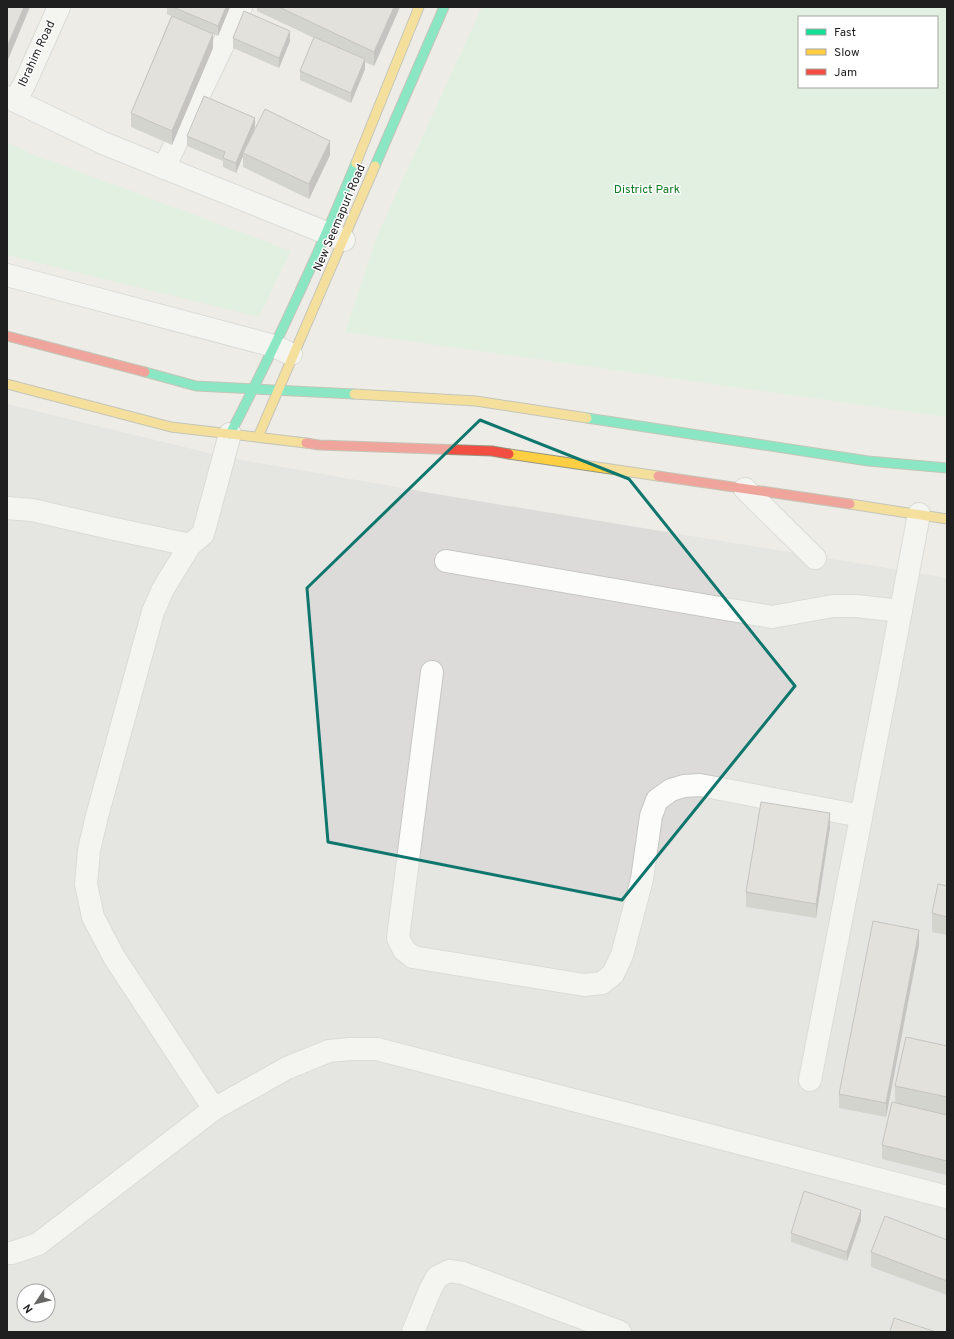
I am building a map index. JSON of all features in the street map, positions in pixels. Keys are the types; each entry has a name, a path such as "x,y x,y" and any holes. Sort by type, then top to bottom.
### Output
{"main road":[{"name":"New Seemapuri Road","path":"258,438 294,355 335,237 419,7"},
{"name":"New Seemapuri Road","path":"230,434 274,346 335,237 444,7"},
{"path":"7,336 196,386 476,401 868,461 947,468"},
{"path":"7,384 171,427 319,444 492,451 947,519"}],"street":[{"name":"Ibrahim Road","path":"11,99 24,85 59,7"},
{"path":"164,168 241,7"},
{"path":"11,99 104,143 335,237"},
{"path":"7,275 274,346 294,355"},
{"path":"214,1109 114,957 93,917 86,884 89,850 97,816 153,612 162,589 190,545 203,534 230,434"},
{"path":"746,489 815,558"},
{"path":"7,508 32,510 190,545"},
{"path":"810,1080 919,514"},
{"path":"446,561 772,617 833,606 856,606 901,611"},
{"path":"432,672 398,938 404,950 413,957 584,985 602,983 614,974 622,955 642,880 653,810 657,800 671,790 684,786 700,785 861,816"},
{"path":"7,1253 12,1253 38,1244 214,1109 287,1068 329,1051 351,1049 377,1048 947,1197"},
{"path":"413,1332 430,1290 438,1277 448,1272 463,1272 620,1332"}],"highlighted area":[{"path":"480,420 629,479 795,686 622,900 328,842 307,588"}],"shaded area":[{"path":"7,404 225,457 436,494 947,578 947,1332 7,1332"}],"green space":[{"name":"District Park","path":"482,7 947,7 947,417 345,332 377,236"},
{"path":"7,142 32,154 291,251 259,317 7,255"}],"building":[{"path":"7,7 24,7 7,47"},
{"path":"173,7 226,7 218,26"},
{"path":"279,7 394,7 374,52"},
{"path":"244,11 290,31 279,58 233,38"},
{"path":"172,16 213,34 172,131 131,113"},
{"path":"314,37 365,59 351,93 300,71"},
{"path":"204,96 255,118 236,163 223,158 225,152 187,136"},
{"path":"265,109 330,141 309,184 243,153"},
{"path":"761,802 830,813 816,904 746,892"},
{"path":"938,884 947,886 947,917 932,913"},
{"path":"873,921 919,930 886,1103 839,1094"},
{"path":"906,1037 947,1046 947,1097 895,1086"},
{"path":"892,1102 947,1115 947,1161 882,1145"},
{"path":"804,1191 861,1210 847,1252 791,1233"},
{"path":"885,1216 947,1240 947,1281 871,1252"},
{"path":"894,1318 936,1332 890,1332"}],"traffic: fast":[{"path":"375,166 444,7"},
{"path":"230,434 296,300 356,163"},
{"path":"145,372 196,386 354,394"},
{"path":"587,418 868,461 947,468"}],"traffic: slow":[{"path":"356,163 419,7"},
{"path":"258,437 375,166"},
{"path":"7,384 171,427 306,443"},
{"path":"354,394 476,401 587,418"},
{"path":"509,454 658,476"},
{"path":"850,504 947,519"}],"traffic: jam":[{"path":"7,336 145,372"},
{"path":"306,443 319,445 492,451 509,454"},
{"path":"658,476 850,504"}]}
